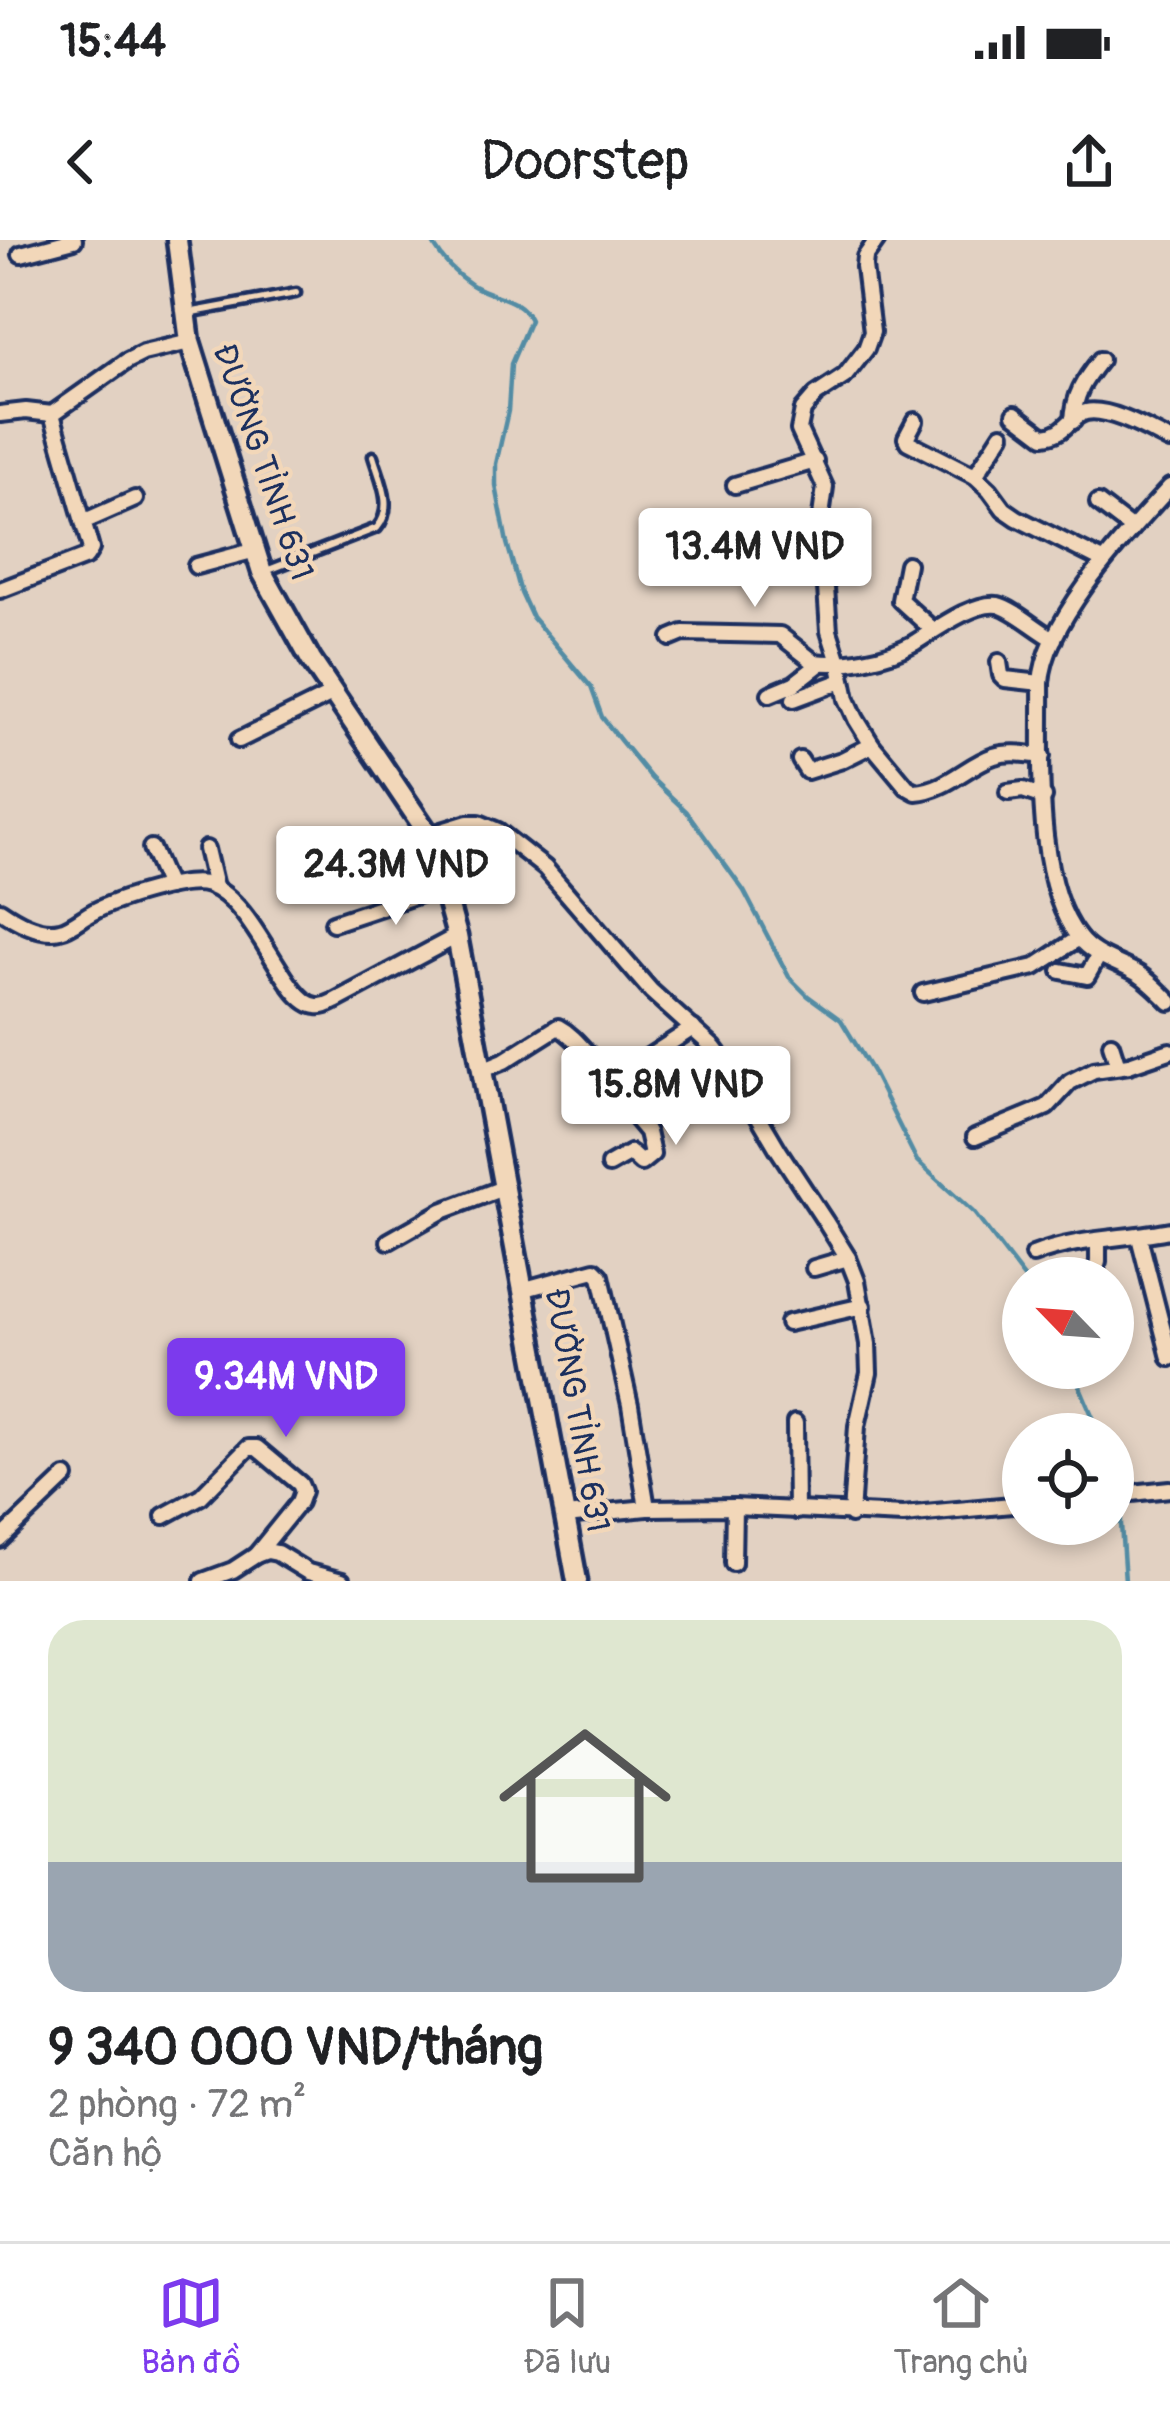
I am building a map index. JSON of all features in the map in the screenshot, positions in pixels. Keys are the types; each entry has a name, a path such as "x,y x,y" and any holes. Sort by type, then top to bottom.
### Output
{"main road":[{"name":"ĐƯỜNG TỈNH 631","path":"177,240 190,342 262,572 310,660 430,835 457,935 578,1581"}],"street":[{"path":"21,254 74,240"},
{"path":"877,240 865,257 872,332 866,349 845,376 802,410 799,430 825,487 821,516 829,631 842,681 872,745 916,792 940,786 992,757 1009,753 1042,756"},
{"path":"0,414 52,414 142,353 190,342"},
{"path":"1073,421 1082,383 1100,360"},
{"path":"1015,414 1044,436 1061,432 1084,412 1112,415 1170,441"},
{"path":"0,590 86,557 91,549 52,414"},
{"path":"915,422 908,442 975,476 1004,509 1103,561"},
{"path":"975,476 1003,434"},
{"path":"735,485 815,461"},
{"path":"1170,487 1103,561 1054,639 1041,682 1046,850 1058,898 1078,938 1099,955 1136,973 1170,1002"},
{"path":"85,521 135,499"},
{"path":"1098,503 1132,529"},
{"path":"196,566 256,550"},
{"path":"907,564 900,600 933,630"},
{"path":"671,638 683,633 780,634 821,663 855,661 898,650 992,604 1054,639"},
{"path":"999,662 1001,676 1010,681 1041,682"},
{"path":"770,694 794,684 821,663"},
{"path":"794,699 842,681"},
{"path":"239,740 334,693"},
{"path":"800,760 807,772 872,745"},
{"path":"1008,792 1024,790 1044,796"},
{"path":"430,835 479,823 516,843 544,868 651,991 714,1048 848,1258 863,1306 869,1372 857,1426 851,1515"},
{"path":"151,848 168,886"},
{"path":"206,849 215,887"},
{"path":"0,910 24,924 62,930 116,901 202,882 244,911 291,986 317,1006 335,1001 457,935"},
{"path":"333,922 443,886"},
{"path":"923,993 1035,967 1078,938"},
{"path":"1060,971 1087,976 1099,955"},
{"path":"482,1070 558,1027 568,1033 611,1077 610,1088 647,1132 649,1160 641,1163 629,1153 609,1165"},
{"path":"611,1077 622,1075 693,1028"},
{"path":"1111,1044 1118,1066"},
{"path":"975,1137 1047,1107 1080,1076 1170,1051"},
{"path":"389,1241 442,1211 503,1188"},
{"path":"1033,1255 1064,1244 1170,1230"},
{"path":"1139,1237 1170,1358"},
{"path":"1098,1242 1099,1257"},
{"path":"814,1268 848,1258"},
{"path":"525,1289 595,1270 601,1276 647,1508"},
{"path":"788,1324 863,1306"},
{"path":"795,1424 796,1511"},
{"path":"164,1516 201,1496 248,1448 256,1448 303,1491 256,1555"},
{"path":"0,1540 66,1477"},
{"path":"1134,1493 1164,1490"},
{"path":"565,1516 647,1508 734,1507 903,1515 1002,1506"},
{"path":"733,1563 734,1507"},
{"path":"203,1581 267,1551 308,1572 342,1581"}],"lane":[{"path":"185,314 296,293"},
{"path":"262,572 382,523 387,507 373,456"}],"waterway":[{"path":"431,240 466,281 512,302 530,320 511,364 496,486 507,543 532,617 591,687 602,717 651,778 687,812 744,891 789,977 841,1020 917,1161 974,1213 1008,1257"},
{"path":"1081,1389 1091,1413"},
{"path":"1122,1545 1125,1581"}]}
